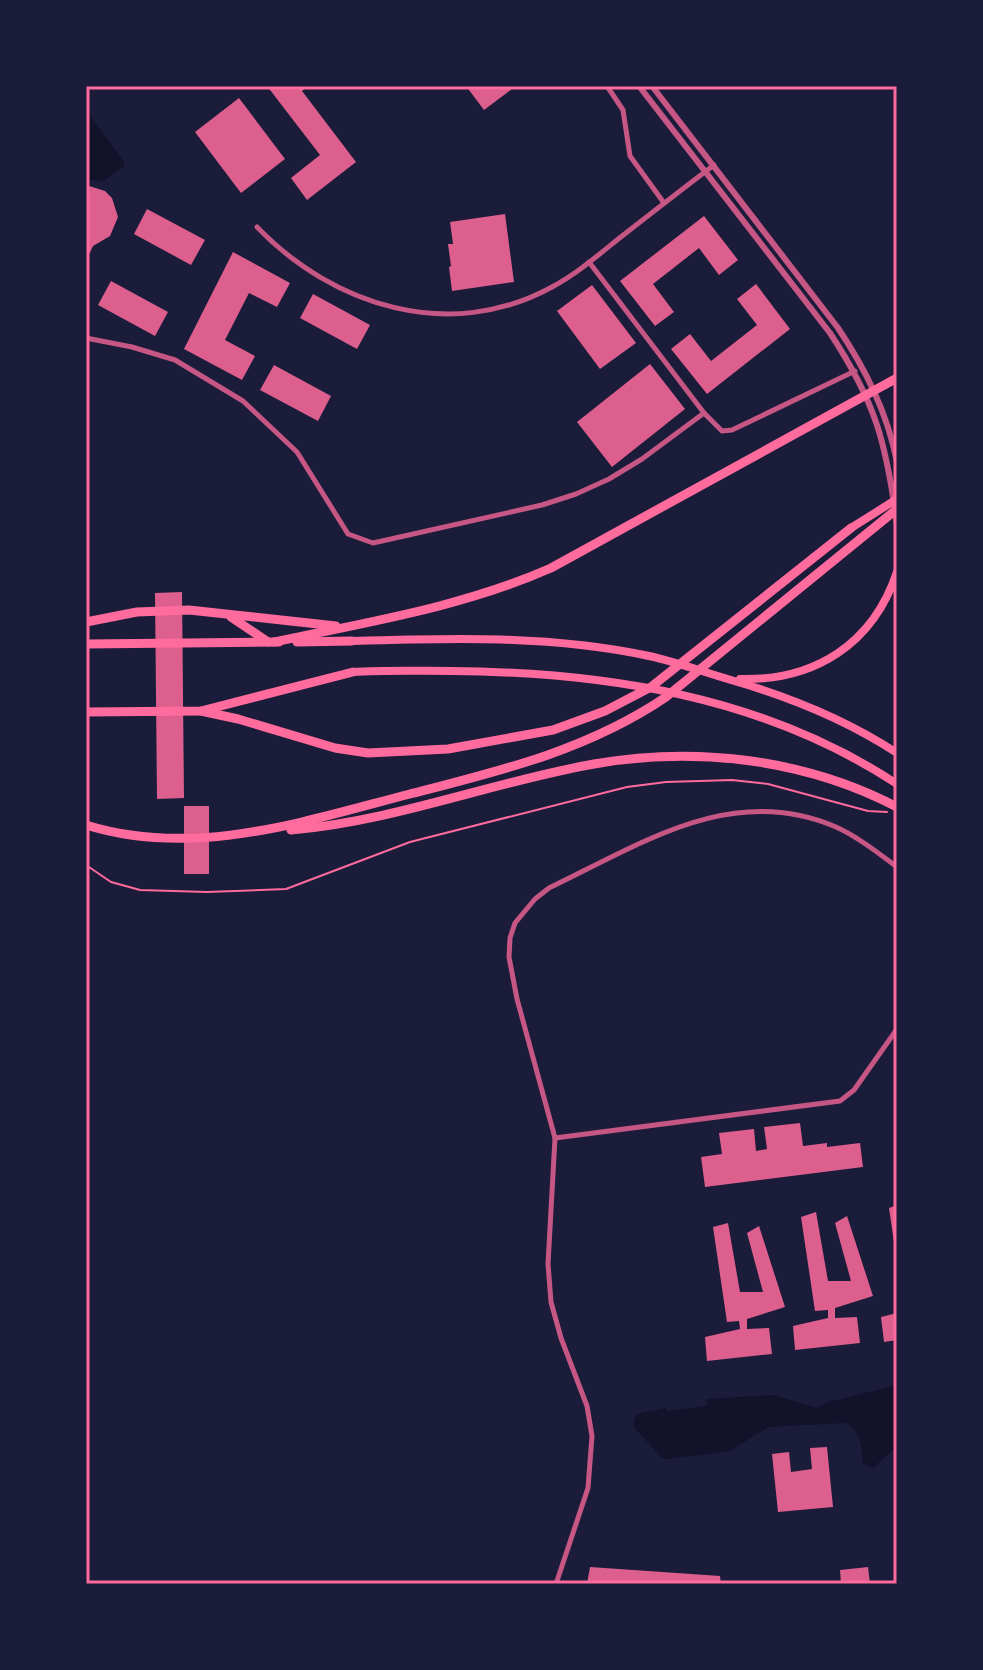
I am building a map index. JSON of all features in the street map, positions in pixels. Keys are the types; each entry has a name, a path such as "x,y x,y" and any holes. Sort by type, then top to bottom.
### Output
{"highway":[{"path":"228,614 271,642 388,619 487,594 551,568 897,378"},
{"path":"260,832 548,757 599,735 646,710 897,509"},
{"path":"201,711 351,752 448,749 553,730 582,721 630,699 667,675 851,528"},
{"path":"86,622 150,610 189,610 346,627"},
{"path":"86,644 352,641"},
{"path":"86,712 201,711 353,672"},
{"path":"86,825 106,831 165,838 198,838 360,822 572,769 622,760 693,756 761,762 840,782 894,810"}],"main road":[{"path":"851,528 897,499"},
{"path":"723,677 760,678 794,672 842,651 855,643 873,623 888,597 897,572"},
{"path":"352,641 513,640 577,644 647,655 798,701 855,728 897,753"},
{"path":"353,672 537,673 652,688 764,719 833,749 897,784"}],"street":[{"path":"607,86 623,110 630,156 664,203"},
{"path":"639,86 830,333 855,372 880,427 897,524"},
{"path":"652,86 838,328 863,367 885,413 897,462"},
{"path":"257,227 297,263 330,284 382,306 419,312 470,312 517,302 553,287 714,165"},
{"path":"589,262 704,413 717,428 727,432 863,367"},
{"path":"86,338 175,360 243,401 297,452 342,527 348,534 364,542 392,540 542,505 576,494 635,464 704,413"},
{"path":"556,1584 584,1503 593,1452 587,1406 555,1321 549,1284 555,1138 517,999 509,957 515,923 549,888 682,826 728,812 773,811 815,819 862,841 897,867"},
{"path":"555,1138 840,1101 854,1090 897,1029"}],"path":[{"path":"86,865 111,882 140,890 286,889 410,842 627,787 677,781 732,780 768,784 868,811 894,810"}],"shaded area":[{"path":"86,110 124,161 124,166 102,182 86,179"},
{"path":"897,1385 897,1446 873,1468 863,1464 857,1434 844,1423 768,1427 730,1451 668,1459 662,1458 633,1426 636,1414 666,1408 667,1411 707,1406 706,1399 773,1395 817,1408 825,1403"}],"building":[{"path":"267,86 308,86 302,91 356,162 307,200 291,178 320,155"},
{"path":"466,86 516,86 484,110"},
{"path":"239,98 285,159 241,193 195,132"},
{"path":"86,185 105,191 112,198 118,217 110,236 93,246 86,261"},
{"path":"147,209 205,240 191,265 134,234"},
{"path":"505,214 514,282 452,291 448,244 453,244 450,222"},
{"path":"704,216 738,260 719,275 699,248 653,284 674,312 655,326 620,281"},
{"path":"233,252 290,283 277,307 249,293 225,340 255,356 242,380 184,349"},
{"path":"111,281 168,312 155,336 98,305"},
{"path":"756,284 790,329 707,394 671,349 690,334 711,361 757,325 737,299"},
{"path":"592,285 636,343 600,369 557,311"},
{"path":"313,294 370,325 357,349 300,318"},
{"path":"650,364 685,409 612,467 577,422"},
{"path":"274,365 331,396 318,421 260,390"},
{"path":"182,592 184,798 157,799 155,593"},
{"path":"184,806 209,806 209,874 184,874"},
{"path":"800,1123 803,1146 860,1143 863,1167 705,1187 701,1157 722,1154 719,1133 754,1129 756,1151 767,1149 764,1127"},
{"path":"897,1205 897,1249 895,1249 889,1208"},
{"path":"816,1212 828,1281 851,1281 835,1223 847,1216 873,1296 835,1308 835,1318 857,1317 860,1343 795,1350 793,1326 828,1318 828,1310 815,1311 801,1217"},
{"path":"728,1223 740,1292 763,1292 747,1233 759,1226 785,1307 747,1319 747,1329 769,1328 772,1354 707,1361 705,1337 740,1329 739,1321 727,1322 713,1227"},
{"path":"897,1313 897,1340 884,1342 881,1317"},
{"path":"827,1447 833,1507 778,1512 772,1454 789,1452 791,1472 812,1469 810,1448"},
{"path":"590,1567 720,1576 721,1584 587,1584"},
{"path":"868,1567 870,1584 841,1584 840,1570"}]}
